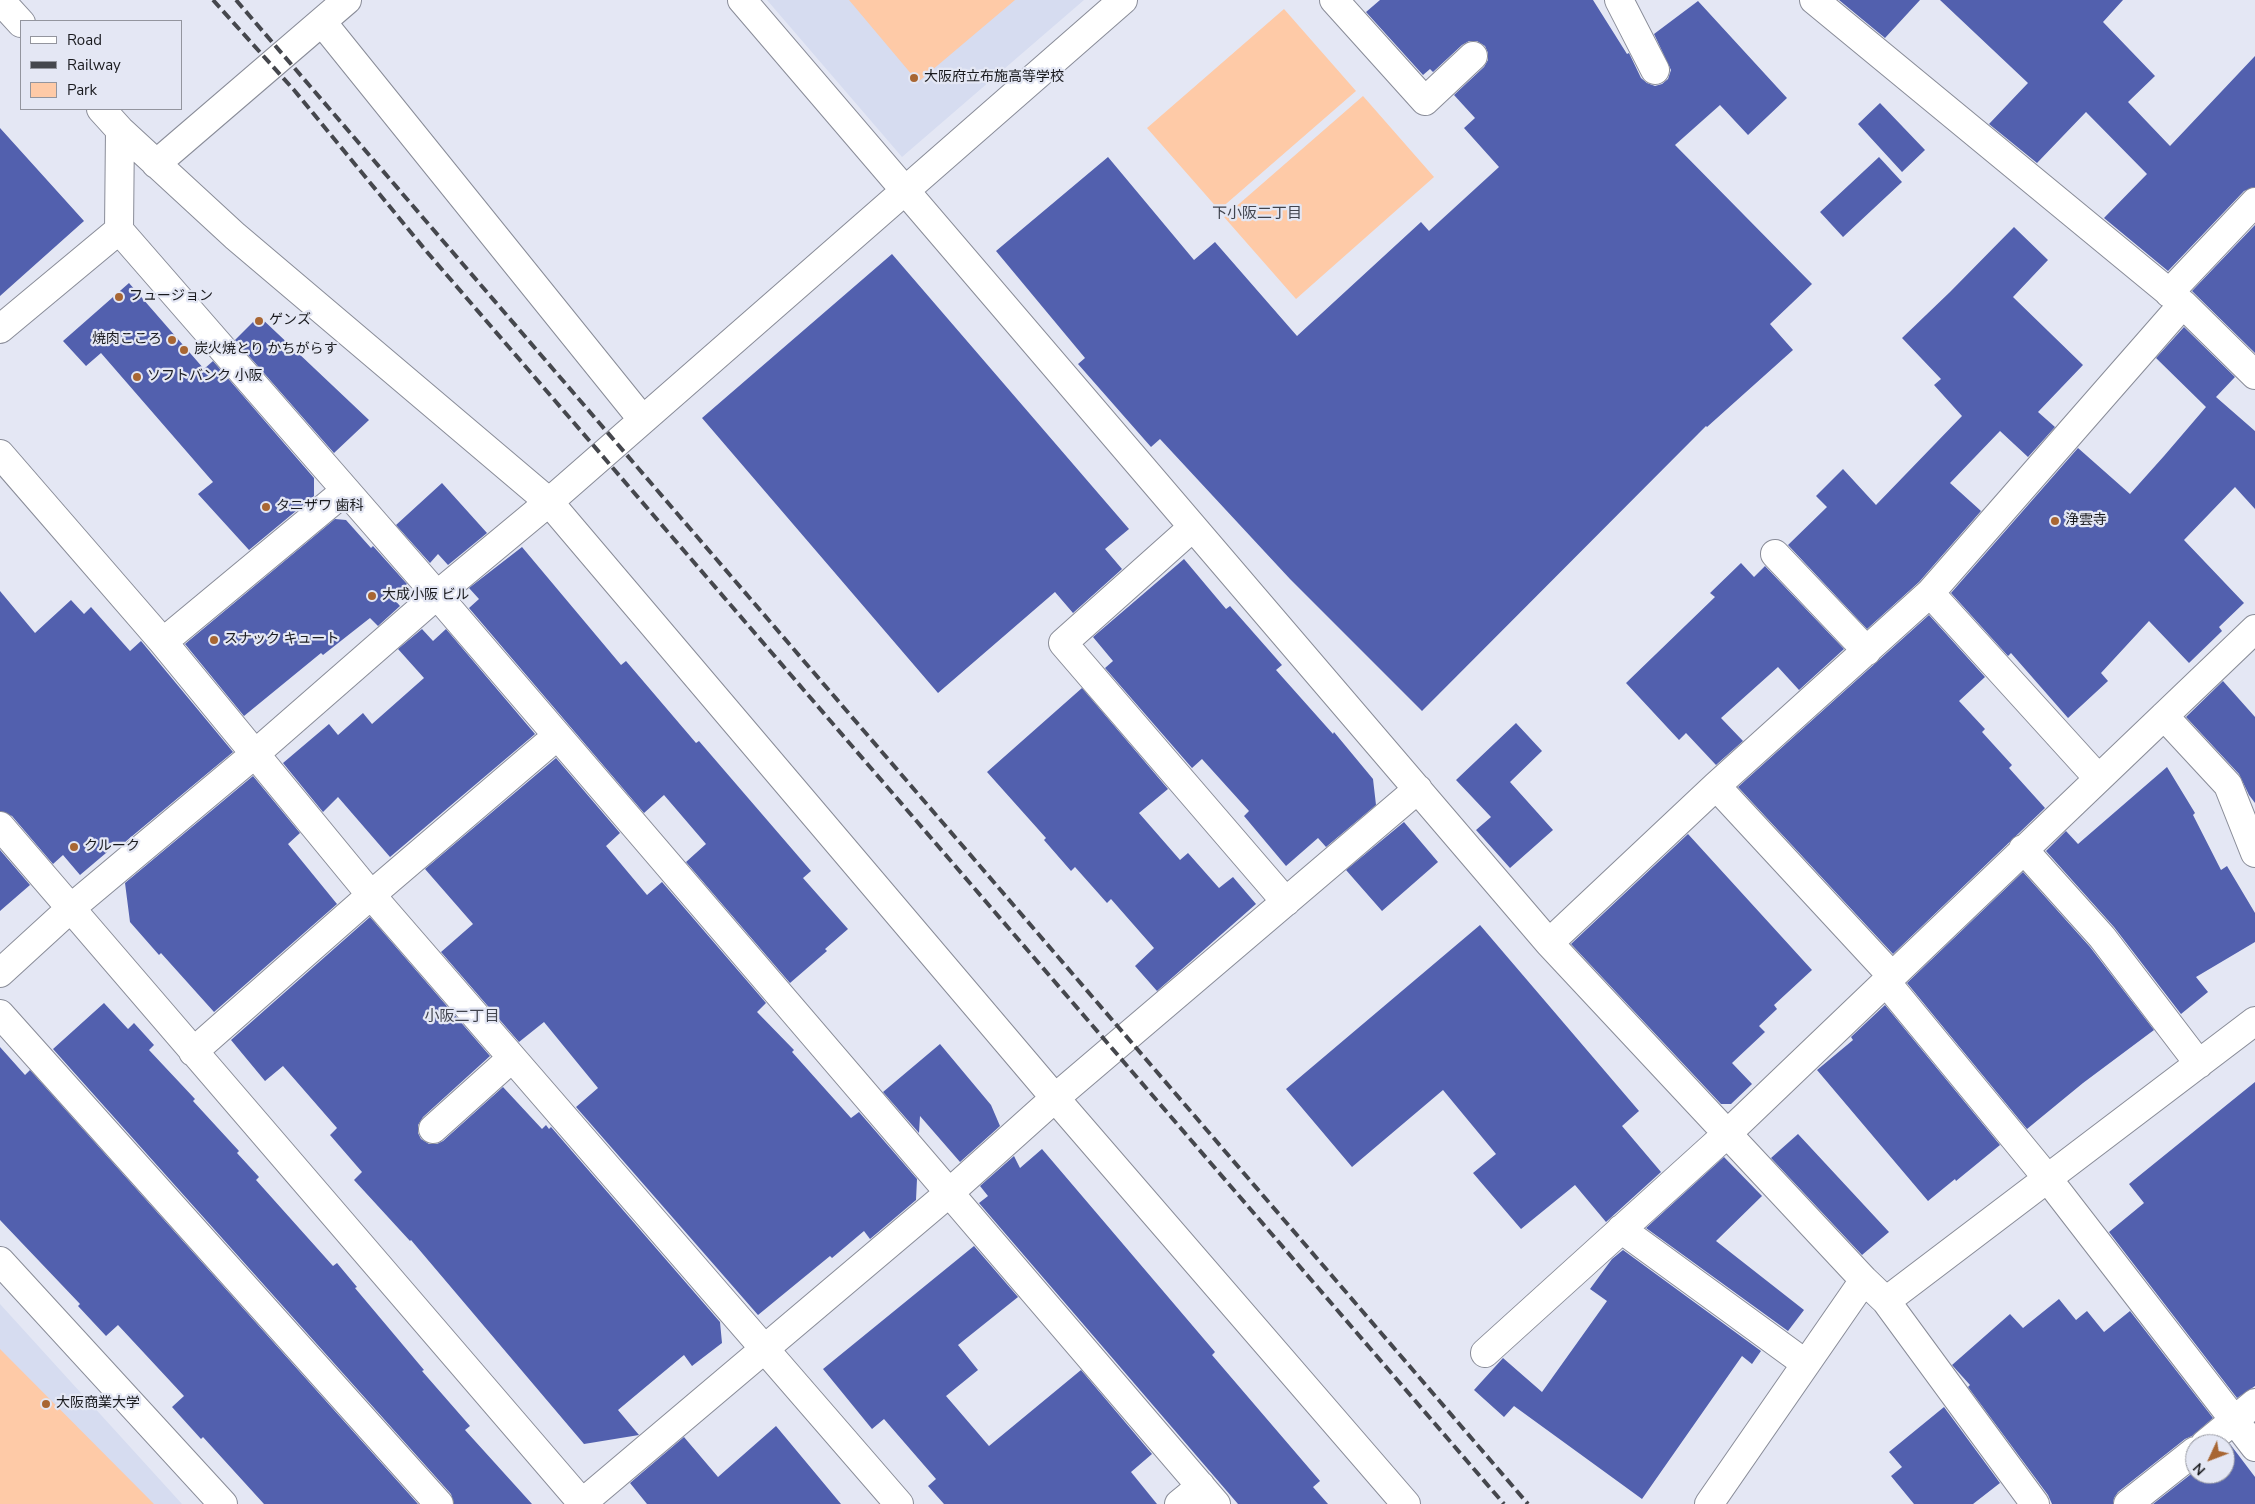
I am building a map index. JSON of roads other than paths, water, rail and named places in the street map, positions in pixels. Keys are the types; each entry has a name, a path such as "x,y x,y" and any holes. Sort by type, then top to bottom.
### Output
{"street":[{"path":"0,0 20,22"},
{"path":"156,164 347,0"},
{"path":"742,0 1549,943 1864,1280 1886,1301 2035,1504"},
{"path":"0,973 71,908 256,753 437,595 549,502 904,189 1123,0"},
{"path":"1814,0 2176,299 2255,375"},
{"path":"1628,4 1655,70"},
{"path":"1349,5 1425,101 1473,56"},
{"path":"322,22 642,419"},
{"path":"101,110 156,164 236,236 549,502 1054,1098 1406,1504"},
{"path":"120,130 120,230 437,595 1208,1495 1179,1504"},
{"path":"1549,943 1716,786 1930,593 2255,202"},
{"path":"0,329 120,230"},
{"path":"0,454 163,642 371,895 899,1504"},
{"path":"163,642 345,491"},
{"path":"1193,527 1063,643 1286,902"},
{"path":"1775,554 1867,651"},
{"path":"1930,593 2098,778"},
{"path":"1485,1353 1728,1133 2023,848 2255,629"},
{"path":"2164,716 2228,785 2255,853"},
{"path":"193,1052 371,895 557,736"},
{"path":"1716,786 1889,979 2048,1179 2255,1448"},
{"path":"0,826 582,1504 763,1348 949,1193 1054,1098 1418,789"},
{"path":"2023,848 2102,937 2199,1064"},
{"path":"0,1014 439,1504"},
{"path":"1886,1301 2255,1022"},
{"path":"433,1128 512,1058"},
{"path":"1621,1229 1806,1364"},
{"path":"0,1261 223,1504"},
{"path":"1709,1504 1864,1280"},
{"path":"2217,1434 2255,1404"},
{"path":"2128,1504 2185,1460"}],"railway":[{"path":"213,0 294,90 427,252 1504,1504"},
{"path":"236,0 1528,1504"}],"place":[{"name":"大阪府立布施高等学校","path":"914,78"},
{"name":"フュージョン","path":"119,297"},
{"name":"ゲンズ","path":"259,321"},
{"name":"焼肉こころ","path":"172,340"},
{"name":"炭火焼とり かちがらす","path":"184,350"},
{"name":"ソフトバンク 小阪","path":"137,377"},
{"name":"タニザワ 歯科","path":"266,507"},
{"name":"浄雲寺","path":"2055,521"},
{"name":"大成小阪 ビル","path":"372,596"},
{"name":"スナック キュート","path":"214,640"},
{"name":"クルーク","path":"74,847"},
{"name":"大阪商業大学","path":"46,1404"}],"district":[{"name":"下小阪二丁目","path":"1257,214"},
{"name":"小阪二丁目","path":"462,1017"}]}
